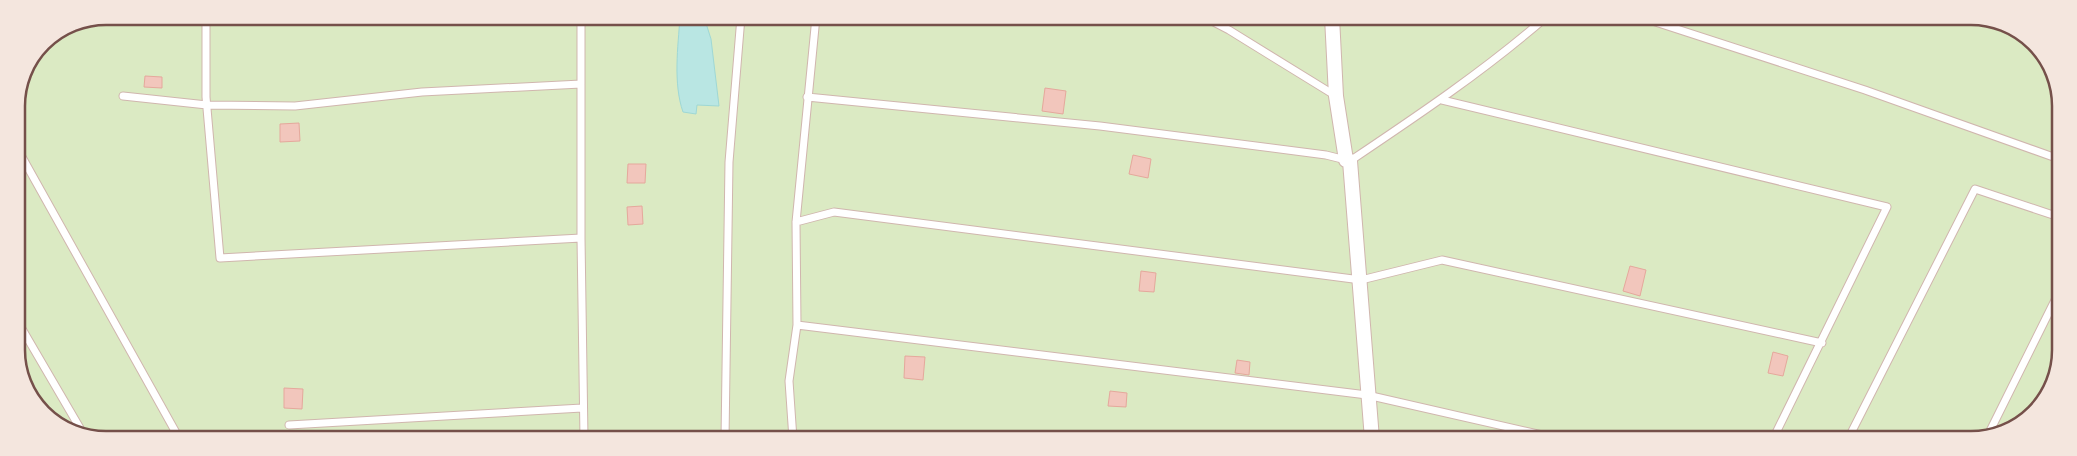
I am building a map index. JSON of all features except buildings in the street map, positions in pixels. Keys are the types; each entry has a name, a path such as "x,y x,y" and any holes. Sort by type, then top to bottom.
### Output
{"street":[{"path":"1332,25 1336,96 1348,161 1361,280 1367,395 1371,431"}],"lane":[{"path":"206,25 207,105 220,258 581,238"},
{"path":"581,25 584,431"},
{"path":"725,431 729,162 740,25"},
{"path":"793,431 790,382 797,325 796,222 815,25"},
{"path":"1219,25 1336,96"},
{"path":"808,97 1100,126 1326,155 1348,161 1442,100 1512,47 1537,25"},
{"path":"1665,25 1865,90 2052,157"},
{"path":"123,96 207,105 295,106 422,92 581,84"},
{"path":"1442,100 1887,206 1822,343 1777,431"},
{"path":"25,162 175,431"},
{"path":"1853,431 1975,189 2052,215"},
{"path":"796,222 834,212 1361,280 1442,260 1822,343"},
{"path":"1991,428 2052,306"},
{"path":"797,325 1367,395 1525,431"},
{"path":"25,334 78,426"},
{"path":"289,425 582,408"}],"green space":[{"path":"106,25 1971,25 1987,27 2007,33 2028,49 2044,70 2050,90 2052,106 2052,350 2050,366 2048,376 2041,390 2024,411 1997,427 1971,431 106,431 90,429 70,423 49,407 31,381 27,366 25,350 25,101 33,70 42,57 53,45 66,36 80,29"}],"water":[{"path":"680,25 707,25 711,39 719,106 697,105 696,114 683,112 678,89 677,65"}]}
